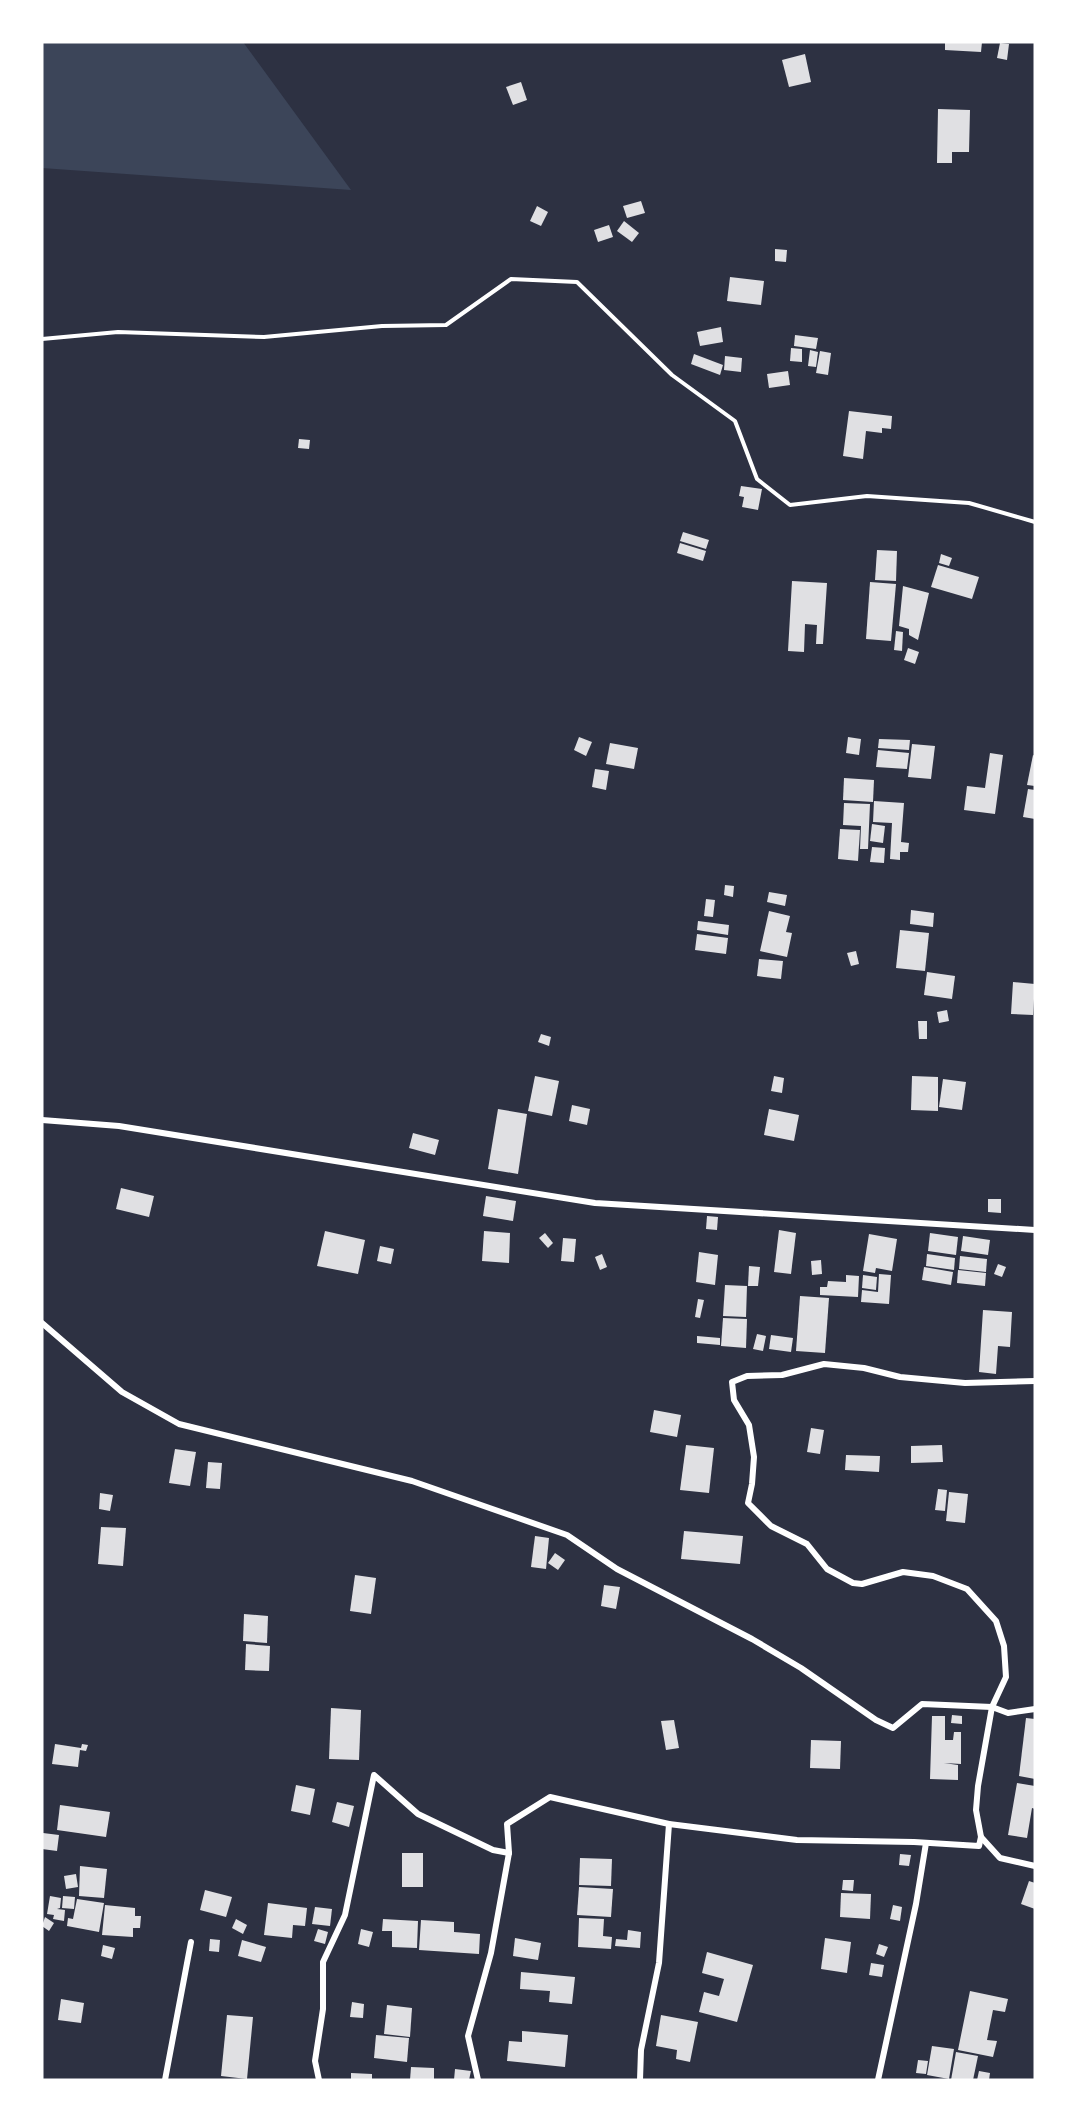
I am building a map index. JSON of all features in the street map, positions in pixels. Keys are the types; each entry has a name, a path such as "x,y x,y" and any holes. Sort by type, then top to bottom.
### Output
{"street":[{"path":"42,1120 119,1126 595,1203 1035,1230"},
{"path":"42,1323 122,1392 179,1424 412,1481 567,1535 617,1569 752,1639 801,1668 876,1720 893,1728 921,1704 992,1707 1008,1713 1035,1709"},
{"path":"478,2080 468,2036 491,1953 508,1853 507,1824 550,1797 669,1824 797,1840 979,1846 981,1837 976,1810 992,1707 1006,1677 1004,1646 996,1621 967,1589 933,1576 903,1572 862,1584 853,1583 827,1569 807,1544 771,1526 748,1503 754,1457 749,1425 734,1400 732,1382 747,1376 782,1376 824,1364 864,1368 900,1377 965,1383 1035,1381"},
{"path":"319,2080 315,2061 323,2009 323,1962 345,1915 374,1775 418,1814 493,1850 508,1853"},
{"path":"640,2080 641,2050 658,1963 669,1824"},
{"path":"981,1837 1000,1857 1035,1866"},
{"path":"878,2080 909,1937 926,1843"},
{"path":"165,2080 191,1942"}],"path":[{"path":"42,339 118,332 264,337 382,326 447,325 511,279 577,282 672,375 735,421 757,479 790,505 867,496 946,501 969,503 1035,522"}],"shaded area":[{"path":"42,42 243,42 351,190 42,168"}],"building":[{"path":"945,42 982,42 981,52 945,50"},
{"path":"1000,43 1009,44 1007,60 997,58"},
{"path":"805,54 811,82 789,87 782,60"},
{"path":"521,82 527,100 513,105 506,87"},
{"path":"938,109 970,110 969,152 952,152 952,163 937,163"},
{"path":"641,201 645,213 627,218 623,206"},
{"path":"537,206 548,212 541,226 530,221"},
{"path":"624,221 639,233 632,242 617,231"},
{"path":"609,225 613,237 598,242 594,230"},
{"path":"775,249 787,250 786,262 775,261"},
{"path":"730,277 764,281 761,305 727,301"},
{"path":"721,327 723,342 700,346 697,332"},
{"path":"795,335 818,338 816,349 794,346"},
{"path":"791,348 802,349 802,362 790,361"},
{"path":"810,350 818,352 816,367 808,366"},
{"path":"820,351 831,353 828,375 816,373"},
{"path":"694,354 723,365 720,375 691,364"},
{"path":"725,356 742,358 741,372 724,370"},
{"path":"788,371 790,385 769,388 767,374"},
{"path":"849,411 892,416 891,429 882,428 882,433 866,431 863,459 843,456"},
{"path":"299,439 310,440 309,449 298,448"},
{"path":"741,486 762,489 758,510 742,507 744,497 739,496"},
{"path":"683,532 709,540 706,549 680,541"},
{"path":"680,543 706,551 703,561 677,553"},
{"path":"877,550 897,551 896,581 875,580"},
{"path":"941,554 952,558 949,566 939,563"},
{"path":"938,565 979,577 972,599 931,587"},
{"path":"792,581 827,583 823,644 816,644 817,625 805,624 804,652 788,651"},
{"path":"870,582 896,584 891,641 866,639"},
{"path":"903,586 929,593 918,640 909,635 909,629 899,626"},
{"path":"896,631 903,632 902,651 894,650"},
{"path":"908,648 919,652 915,664 904,660"},
{"path":"579,737 592,742 586,756 574,750"},
{"path":"848,737 861,739 859,755 846,753"},
{"path":"879,739 910,740 909,750 878,748"},
{"path":"610,743 638,748 634,769 606,764"},
{"path":"912,744 935,746 931,779 908,777"},
{"path":"878,750 909,753 907,769 876,767"},
{"path":"990,753 1003,755 995,814 964,810 967,786 985,788"},
{"path":"1033,755 1035,756 1035,786 1027,785"},
{"path":"595,769 609,771 606,790 592,787"},
{"path":"844,778 874,780 873,802 843,800"},
{"path":"1028,789 1035,790 1035,819 1023,817"},
{"path":"874,801 904,803 901,842 909,843 908,852 900,852 900,860 890,859 892,823 873,822"},
{"path":"844,803 870,804 868,849 860,849 861,826 843,825"},
{"path":"872,824 885,826 883,843 870,841"},
{"path":"840,829 860,830 858,861 838,859"},
{"path":"872,847 885,848 884,863 870,862"},
{"path":"725,885 734,886 733,897 724,895"},
{"path":"769,892 787,895 785,906 767,902"},
{"path":"706,899 715,900 713,917 704,916"},
{"path":"911,910 934,913 933,927 910,924"},
{"path":"769,911 790,916 786,932 792,933 787,957 760,951"},
{"path":"698,921 729,925 728,935 697,930"},
{"path":"900,930 929,933 925,971 896,968"},
{"path":"697,934 728,938 726,954 695,950"},
{"path":"856,951 859,964 851,966 847,953"},
{"path":"759,959 783,961 781,979 757,976"},
{"path":"927,972 955,976 952,999 924,995"},
{"path":"1013,982 1035,984 1033,1015 1011,1014"},
{"path":"947,1010 949,1021 939,1023 937,1012"},
{"path":"918,1021 927,1021 927,1039 919,1039"},
{"path":"541,1034 551,1037 549,1046 538,1042"},
{"path":"535,1076 559,1081 552,1116 528,1111"},
{"path":"774,1076 784,1078 782,1093 771,1091"},
{"path":"912,1076 938,1077 938,1111 911,1110"},
{"path":"943,1079 966,1082 962,1110 939,1107"},
{"path":"572,1105 590,1109 587,1125 569,1121"},
{"path":"498,1109 527,1114 518,1174 488,1169"},
{"path":"769,1109 799,1115 794,1141 764,1135"},
{"path":"413,1133 439,1140 435,1155 409,1148"},
{"path":"121,1188 154,1196 149,1217 116,1209"},
{"path":"486,1196 516,1201 513,1221 483,1216"},
{"path":"988,1199 1001,1199 1001,1213 988,1212"},
{"path":"707,1216 718,1217 717,1230 706,1229"},
{"path":"779,1230 796,1233 791,1274 774,1272"},
{"path":"325,1231 365,1240 358,1274 317,1266"},
{"path":"484,1231 510,1233 509,1263 482,1261"},
{"path":"545,1233 553,1243 548,1248 539,1238"},
{"path":"930,1233 958,1237 956,1255 928,1251"},
{"path":"869,1234 897,1239 892,1271 876,1268 875,1273 863,1271"},
{"path":"963,1236 990,1240 988,1255 961,1251"},
{"path":"563,1238 576,1239 574,1262 561,1261"},
{"path":"380,1246 394,1249 391,1264 377,1261"},
{"path":"699,1252 718,1255 715,1285 696,1282"},
{"path":"602,1254 607,1267 600,1270 595,1257"},
{"path":"927,1254 955,1258 954,1270 926,1266"},
{"path":"960,1256 987,1259 986,1272 959,1269"},
{"path":"821,1260 822,1274 812,1275 811,1261"},
{"path":"998,1264 1006,1267 1002,1277 994,1274"},
{"path":"749,1266 760,1267 758,1286 748,1286"},
{"path":"924,1267 953,1272 951,1285 922,1280"},
{"path":"958,1270 986,1273 985,1286 957,1283"},
{"path":"879,1274 891,1275 889,1304 861,1302 862,1290 878,1292"},
{"path":"846,1275 859,1276 858,1297 820,1295 820,1287 827,1287 828,1281 846,1282"},
{"path":"863,1275 877,1277 876,1290 862,1288"},
{"path":"725,1285 747,1286 746,1317 723,1316"},
{"path":"800,1296 829,1298 825,1353 796,1351"},
{"path":"698,1299 704,1300 700,1318 695,1317"},
{"path":"983,1310 1012,1312 1010,1347 998,1346 996,1374 979,1372"},
{"path":"723,1318 747,1319 746,1348 721,1346"},
{"path":"757,1334 766,1336 763,1351 753,1349"},
{"path":"771,1335 793,1338 791,1352 769,1349"},
{"path":"697,1336 720,1338 720,1345 697,1343"},
{"path":"654,1410 681,1415 677,1437 650,1432"},
{"path":"811,1428 824,1430 820,1454 807,1452"},
{"path":"686,1445 714,1448 709,1493 680,1490"},
{"path":"942,1445 943,1462 911,1463 911,1446"},
{"path":"175,1449 196,1452 190,1486 169,1483"},
{"path":"846,1455 880,1456 879,1472 845,1470"},
{"path":"208,1462 222,1463 220,1489 206,1488"},
{"path":"938,1489 947,1490 945,1511 935,1510"},
{"path":"949,1492 968,1494 965,1523 946,1521"},
{"path":"100,1493 113,1495 110,1511 99,1509"},
{"path":"101,1527 126,1528 123,1566 98,1564"},
{"path":"684,1531 743,1536 740,1564 681,1559"},
{"path":"535,1536 549,1538 546,1569 531,1567"},
{"path":"555,1553 565,1560 558,1570 548,1563"},
{"path":"355,1575 376,1578 371,1614 350,1611"},
{"path":"604,1585 620,1587 616,1609 601,1606"},
{"path":"244,1614 268,1616 267,1643 243,1641"},
{"path":"246,1644 270,1646 269,1671 245,1670"},
{"path":"331,1708 361,1710 359,1760 329,1759"},
{"path":"952,1715 962,1716 962,1724 951,1723"},
{"path":"932,1716 945,1716 945,1740 953,1740 954,1732 961,1732 961,1764 944,1763 958,1765 958,1780 930,1779"},
{"path":"1026,1718 1035,1719 1035,1779 1019,1776"},
{"path":"674,1720 679,1748 666,1750 661,1721"},
{"path":"811,1740 841,1741 840,1769 810,1768"},
{"path":"55,1744 81,1748 82,1744 88,1745 86,1751 80,1750 78,1767 52,1764"},
{"path":"1017,1783 1035,1786 1035,1809 1032,1808 1027,1838 1008,1835"},
{"path":"296,1785 315,1789 310,1815 291,1811"},
{"path":"337,1802 354,1806 349,1827 332,1822"},
{"path":"60,1805 110,1812 106,1837 57,1830"},
{"path":"43,1833 59,1835 57,1851 42,1849"},
{"path":"402,1853 423,1853 423,1887 402,1887"},
{"path":"900,1854 911,1855 909,1866 899,1865"},
{"path":"580,1858 612,1859 611,1886 579,1885"},
{"path":"80,1866 107,1869 104,1898 79,1896"},
{"path":"76,1874 78,1887 66,1889 64,1876"},
{"path":"843,1880 854,1880 853,1891 842,1890"},
{"path":"1029,1881 1035,1883 1035,1909 1021,1904"},
{"path":"579,1887 613,1889 611,1917 577,1915"},
{"path":"205,1890 232,1897 226,1917 200,1910"},
{"path":"841,1893 871,1894 870,1919 840,1917"},
{"path":"50,1896 61,1898 60,1908 57,1909 65,1910 64,1921 53,1919 54,1915 47,1914"},
{"path":"63,1896 75,1897 74,1909 62,1908"},
{"path":"77,1899 104,1903 99,1932 67,1926 68,1918 73,1919"},
{"path":"268,1903 307,1908 305,1926 293,1925 292,1938 264,1935"},
{"path":"105,1905 135,1908 135,1916 141,1916 140,1928 133,1928 133,1937 102,1935"},
{"path":"893,1905 902,1907 900,1921 890,1919"},
{"path":"315,1907 332,1909 330,1926 312,1924"},
{"path":"45,1917 54,1923 49,1931 42,1926"},
{"path":"579,1918 604,1919 603,1936 612,1937 611,1949 578,1947"},
{"path":"236,1919 247,1925 243,1934 232,1928"},
{"path":"383,1919 418,1921 417,1948 392,1947 392,1931 382,1931"},
{"path":"421,1920 454,1922 454,1932 480,1934 479,1954 419,1950"},
{"path":"318,1929 328,1932 325,1944 314,1941"},
{"path":"361,1929 373,1932 369,1947 358,1944"},
{"path":"628,1930 641,1932 640,1948 615,1946 616,1939 627,1940"},
{"path":"515,1938 541,1943 538,1960 513,1956"},
{"path":"825,1938 851,1942 847,1973 821,1969"},
{"path":"210,1939 220,1940 219,1952 209,1951"},
{"path":"242,1940 266,1947 261,1962 238,1956"},
{"path":"879,1944 888,1947 884,1957 876,1954"},
{"path":"103,1945 115,1948 112,1959 101,1956"},
{"path":"707,1952 753,1965 737,2022 699,2012 704,1992 719,1996 724,1979 702,1973"},
{"path":"871,1963 884,1965 882,1977 869,1975"},
{"path":"521,1972 575,1977 572,2004 549,2002 550,1991 520,1989"},
{"path":"970,1991 1008,1999 1005,2012 993,2010 987,2040 997,2041 993,2057 958,2050"},
{"path":"61,1999 84,2003 81,2023 58,2020"},
{"path":"352,2002 364,2004 363,2018 350,2017"},
{"path":"387,2005 412,2008 410,2037 384,2034"},
{"path":"227,2015 253,2017 247,2079 221,2076"},
{"path":"661,2015 698,2022 690,2062 676,2059 677,2050 656,2046"},
{"path":"522,2031 568,2035 565,2067 507,2061 509,2041 522,2042"},
{"path":"376,2035 409,2038 407,2062 374,2058"},
{"path":"932,2046 954,2049 949,2079 927,2075"},
{"path":"956,2052 978,2056 973,2080 951,2080"},
{"path":"918,2060 928,2061 926,2074 916,2073"},
{"path":"411,2067 434,2068 434,2080 410,2080"},
{"path":"455,2069 471,2071 469,2080 454,2080"},
{"path":"979,2071 990,2073 989,2080 977,2080"},
{"path":"351,2073 372,2074 372,2080 351,2080"}]}
